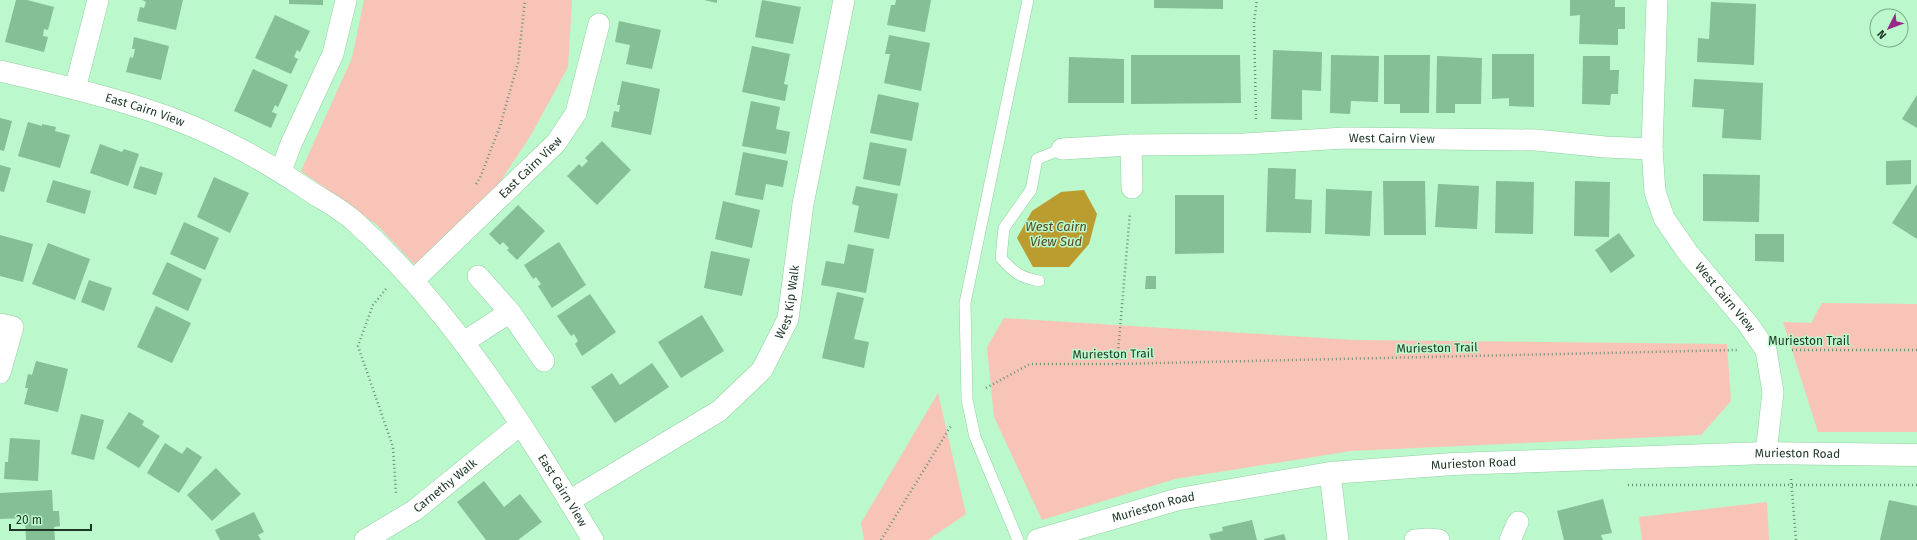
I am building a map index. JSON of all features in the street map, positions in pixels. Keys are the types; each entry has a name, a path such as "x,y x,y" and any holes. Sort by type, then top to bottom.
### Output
{"street":[{"path":"75,89 98,0"},
{"path":"281,171 291,144 333,54 346,0"},
{"name":"West Kip Walk","path":"570,501 719,411 762,370 788,319 803,204 844,0"},
{"name":"West Cairn View","path":"1657,0 1652,149 1655,192 1664,218 1688,253 1748,324 1766,350 1774,392 1766,453"},
{"name":"East Cairn View","path":"414,280 556,143 576,113 599,24"},
{"name":"East Cairn View","path":"0,71 75,89 144,108 201,131 281,171 353,220 414,280 464,342 570,501 593,540"},
{"name":"West Cairn View","path":"1062,149 1130,145 1256,143 1345,138 1536,140 1605,148 1652,149"},
{"path":"1130,145 1132,188"},
{"path":"478,276 510,312 544,361"},
{"path":"464,342 510,312"},
{"path":"0,373 6,326"},
{"name":"Carnethy Walk","path":"365,540 415,510 520,425"},
{"name":"Murieston Road","path":"1038,540 1179,499 1330,473 1453,464 1766,453 1917,455"},
{"path":"1330,473 1338,540"},
{"path":"1416,540 1439,540"}],"lane":[{"path":"1018,540 975,437 967,400 965,302 1028,0"},
{"path":"1039,281 1023,277 1011,270 1001,258 1004,228 1031,190 1037,160 1062,149"}],"path":[{"path":"1256,143 1254,22 1257,0"},
{"path":"1116,364 1132,188"},
{"name":"Murieston Trail","path":"967,400 1030,364 1116,364 1766,350 1917,350"},
{"path":"881,540 967,400"},
{"path":"1789,454 1796,540"},
{"path":"1624,485 1917,484"}],"shaded area":[{"path":"364,0 572,0 568,67 531,135 500,182 416,266 377,225 301,171 352,58"},
{"path":"1822,303 1917,304 1917,432 1818,432 1783,322 1811,323"},
{"path":"1004,318 1355,340 1727,344 1731,401 1701,435 1351,451 1175,479 1042,520 994,417 987,347"},
{"path":"938,393 966,514 928,540 864,540 861,523"},
{"path":"1767,502 1769,540 1642,540 1639,517"}],"water":[{"name":"West Cairn View Sud","path":"1084,190 1097,214 1089,244 1069,267 1033,267 1017,238 1032,211 1061,192"}],"building":[{"path":"16,0 27,0 54,7 48,30 44,29 43,36 48,37 44,52 5,42"},
{"path":"142,0 183,0 176,30 137,21 140,7 144,8 146,2"},
{"path":"289,0 323,0 323,5 289,4"},
{"path":"704,0 717,0 717,3"},
{"path":"762,0 801,7 793,44 755,37"},
{"path":"896,0 931,0 925,32 887,25 891,5 895,5"},
{"path":"1154,0 1223,0 1223,9 1154,8"},
{"path":"1570,0 1615,0 1615,7 1625,7 1625,29 1618,29 1618,45 1579,44 1580,15 1570,16"},
{"path":"1711,2 1756,4 1754,65 1697,62 1698,38 1709,39"},
{"path":"275,15 310,31 300,52 297,50 294,57 298,59 291,74 255,58"},
{"path":"619,21 661,30 652,69 626,64 630,45 615,42"},
{"path":"889,35 930,43 921,91 884,83 890,54 885,54"},
{"path":"134,37 169,46 161,80 126,72 130,57 133,58 135,49 132,49"},
{"path":"752,46 790,54 784,84 788,85 785,101 742,92"},
{"path":"1273,50 1322,52 1321,91 1302,90 1302,120 1271,119"},
{"path":"1492,54 1534,54 1534,107 1509,106 1509,98 1492,99"},
{"path":"1131,55 1240,55 1241,103 1131,104"},
{"path":"1331,55 1379,56 1378,102 1351,101 1350,114 1330,113"},
{"path":"1384,55 1430,55 1429,113 1400,113 1400,104 1384,104"},
{"path":"1437,56 1482,58 1481,104 1455,104 1455,113 1436,113"},
{"path":"1583,56 1610,56 1610,70 1619,70 1618,94 1611,94 1610,105 1582,104"},
{"path":"1069,57 1124,59 1124,103 1068,103"},
{"path":"253,69 288,85 278,107 275,105 272,112 277,114 271,128 234,111"},
{"path":"1694,79 1763,83 1761,140 1722,138 1724,109 1692,107"},
{"path":"622,81 660,89 651,135 611,127 614,111 619,112 620,105 617,105"},
{"path":"878,94 919,103 912,141 870,133"},
{"path":"1917,95 1917,128 1902,119"},
{"path":"751,101 780,107 776,129 790,132 786,154 742,146"},
{"path":"0,118 12,121 4,151 0,150"},
{"path":"28,122 42,126 42,124 56,127 55,131 70,135 60,168 18,156"},
{"path":"602,141 631,170 597,205 567,176 579,164 582,167 588,161 585,158"},
{"path":"870,142 907,149 900,186 863,179"},
{"path":"100,144 122,152 124,149 139,154 128,186 90,173"},
{"path":"743,152 788,161 783,187 766,184 763,200 735,195"},
{"path":"1911,160 1911,184 1886,185 1886,161"},
{"path":"0,165 11,168 4,192 0,191"},
{"path":"140,166 163,173 156,195 133,188"},
{"path":"1268,168 1296,169 1295,199 1312,200 1311,233 1266,232"},
{"path":"1703,174 1760,175 1759,222 1703,221"},
{"path":"214,177 249,193 230,233 197,217"},
{"path":"53,180 91,191 85,214 46,202"},
{"path":"1383,181 1425,181 1426,235 1384,235"},
{"path":"1496,181 1534,182 1533,234 1495,233"},
{"path":"1575,181 1610,182 1609,237 1574,236"},
{"path":"1438,184 1479,186 1477,229 1435,227"},
{"path":"1917,184 1917,239 1892,223"},
{"path":"856,186 898,194 889,239 854,232 859,206 852,204"},
{"path":"1326,189 1372,191 1370,236 1325,234"},
{"path":"1175,195 1224,195 1224,253 1175,254"},
{"path":"723,201 760,210 752,248 715,239"},
{"path":"518,205 545,231 517,260 507,250 509,248 503,242 500,245 489,234"},
{"path":"184,222 219,238 205,270 170,254"},
{"path":"1619,233 1635,256 1611,273 1595,250"},
{"path":"1755,234 1784,234 1784,262 1755,261"},
{"path":"0,235 33,244 23,282 0,276"},
{"path":"559,242 586,285 552,308 538,286 541,284 536,277 533,279 524,265"},
{"path":"48,243 90,259 75,300 32,284"},
{"path":"848,244 874,249 866,293 821,285 826,261 844,264"},
{"path":"711,251 750,259 742,296 704,288"},
{"path":"167,262 202,279 188,311 152,294"},
{"path":"1146,276 1156,276 1156,289 1145,289"},
{"path":"89,280 112,288 104,311 81,302"},
{"path":"837,292 864,298 854,339 869,342 864,368 822,358"},
{"path":"590,294 616,332 582,356 575,344 578,341 574,334 571,336 557,316"},
{"path":"156,306 191,323 172,363 137,347"},
{"path":"702,315 724,351 681,378 658,342"},
{"path":"36,361 68,369 58,412 24,404 28,388 25,388 28,374 32,375"},
{"path":"652,363 669,387 615,423 591,387 612,373 620,385"},
{"path":"129,412 144,421 142,425 160,436 139,468 106,448"},
{"path":"81,414 104,420 94,460 71,454"},
{"path":"10,438 40,440 38,481 4,479 5,462 8,462"},
{"path":"165,443 182,454 187,447 202,457 179,493 147,473"},
{"path":"216,468 241,494 212,521 187,495"},
{"path":"484,481 504,507 520,494 542,522 518,540 486,540 457,502"},
{"path":"52,490 53,511 59,511 60,526 54,527 55,540 26,540 25,518 0,519 0,493"},
{"path":"1603,499 1612,533 1601,535 1603,540 1564,540 1557,511"},
{"path":"1889,500 1917,506 1917,540 1880,540"},
{"path":"254,512 264,532 258,535 261,540 220,540 215,530"},
{"path":"1252,520 1257,540 1211,540 1209,534 1223,531 1222,527"},
{"path":"1284,534 1286,540 1264,540 1264,539"}]}
